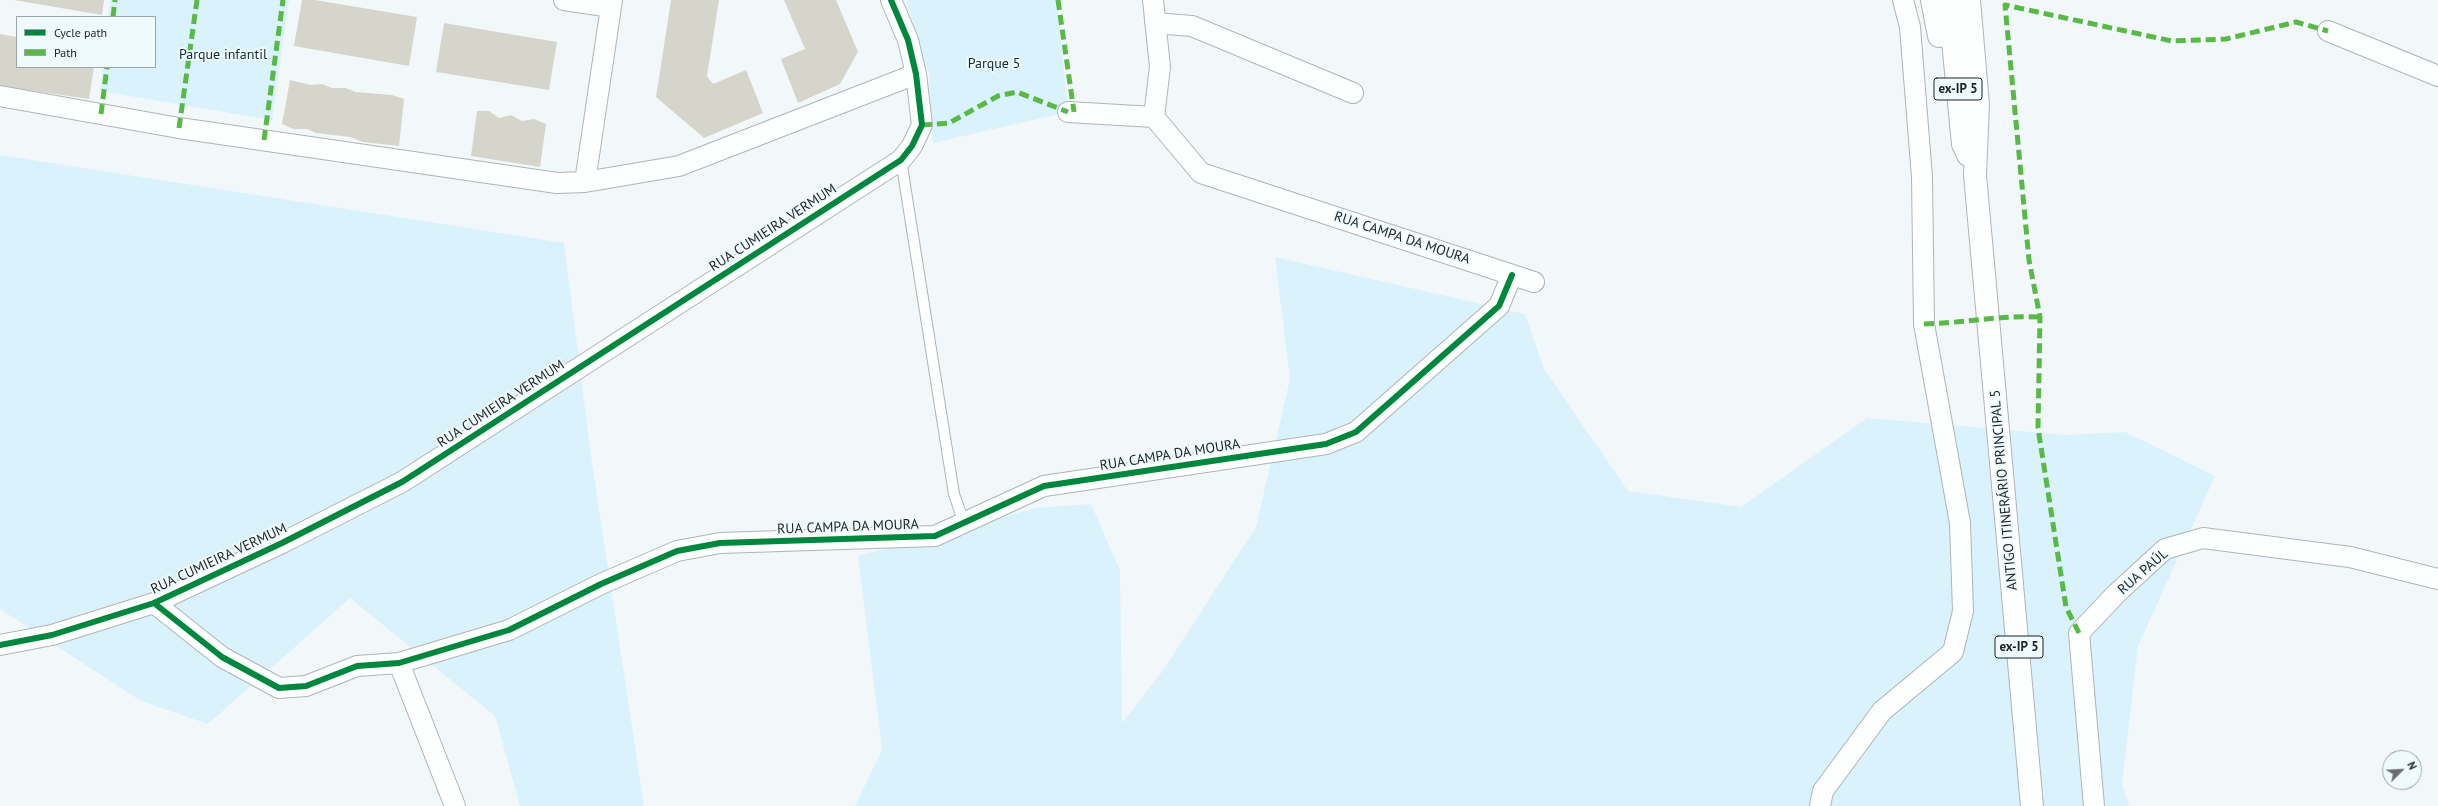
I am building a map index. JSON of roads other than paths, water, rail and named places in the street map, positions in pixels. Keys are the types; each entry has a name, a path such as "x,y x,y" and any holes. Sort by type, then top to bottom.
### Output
{"highway":[{"path":"1932,0 1936,13 1949,119 1963,144"},
{"name":"ANTIGO ITINERÁRIO PRINCIPAL 5","path":"1949,0 1963,144 1975,175"},
{"name":"ANTIGO ITINERÁRIO PRINCIPAL 5","path":"1969,0 1978,105 1975,175 2032,806"}],"street":[{"path":"564,0 611,4 586,182"},
{"name":"RUA CUMIEIRA VERMUM","path":"0,645 52,635 154,603 282,543 402,482 900,160 912,146 922,125 916,74 908,40 890,0"},
{"path":"1068,112 1154,117 1160,67 1153,0"},
{"path":"1820,806 1823,791 1882,711 1953,652 1963,611 1960,523 1924,324 1922,176 1910,27 1903,0"},
{"path":"1155,24 1192,26 1353,93"},
{"path":"2328,31 2438,76"},
{"path":"0,96 179,128 557,183 586,182 679,166 916,74"},
{"name":"RUA CAMPA DA MOURA","path":"1154,117 1201,173 1534,282"},
{"name":"RUA CAMPA DA MOURA","path":"154,603 222,657 279,688 306,686 357,666 399,663 510,630 601,584 677,551 720,543 935,536 1044,486 1326,444 1356,432 1499,306 1512,275"},
{"name":"RUA PAÚL","path":"2094,806 2079,633 2165,549 2203,538 2350,557 2438,579"},
{"path":"399,663 455,806"}],"lane":[{"path":"900,160 954,494 964,523"}],"park label":[{"name":"Parque infantil","path":"223,55"},
{"name":"Parque 5","path":"994,64"}]}
